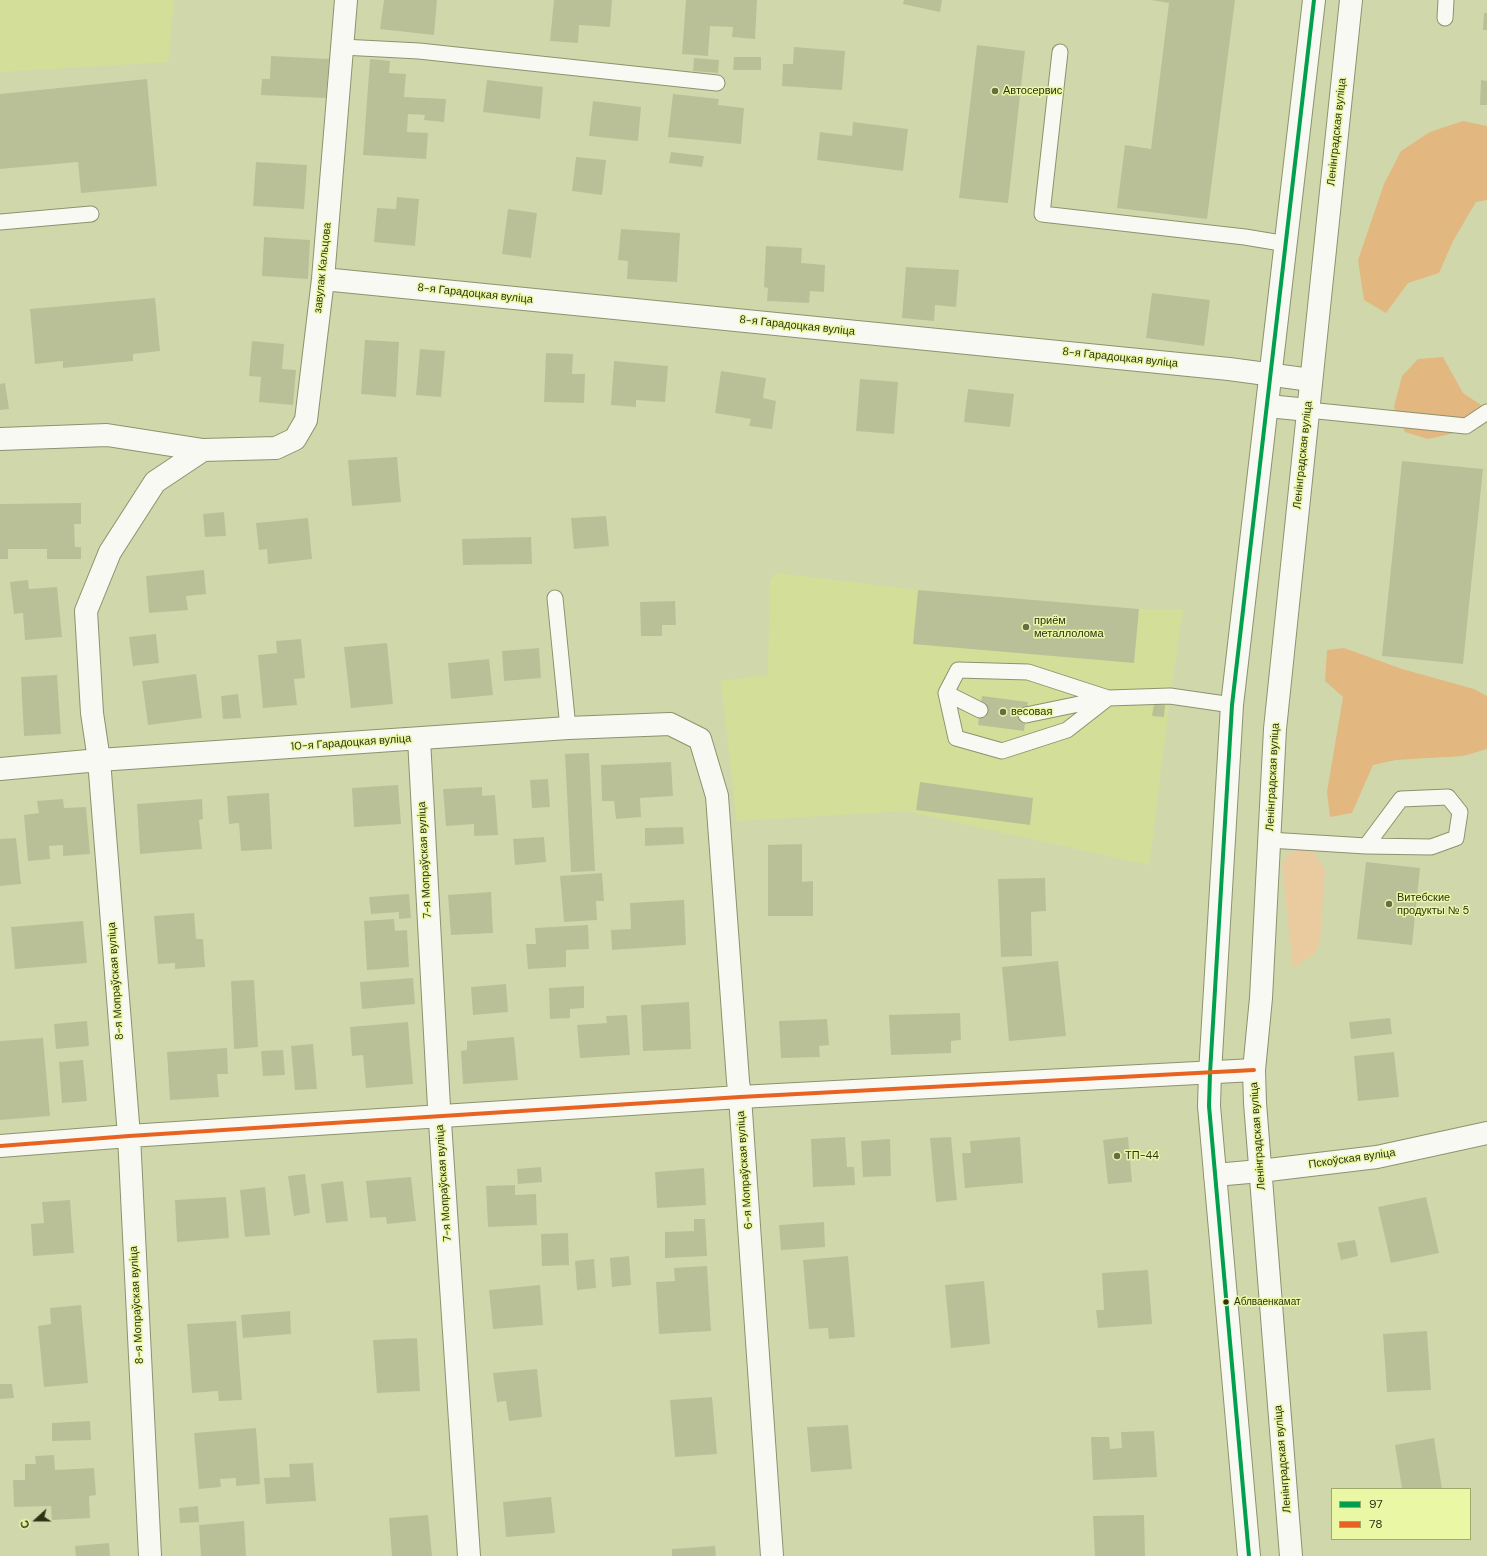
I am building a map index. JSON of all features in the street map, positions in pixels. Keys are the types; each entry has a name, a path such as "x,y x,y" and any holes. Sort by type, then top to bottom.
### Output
{"street":[{"name":"завулак Кальцова","path":"0,439 108,435 203,450 276,448 296,439 306,420 323,279 346,0"},
{"path":"1249,1556 1209,1106 1210,1073 1232,705 1272,375 1314,0"},
{"name":"Ленінградская вуліца","path":"1291,1556 1260,1171 1254,1070 1261,998 1275,728 1351,0"},
{"name":"8-я Гарадоцкая вуліца","path":"323,279 1221,368 1311,380"},
{"path":"1268,406 1308,410"},
{"name":"8-я Мопраўская вуліца","path":"150,1556 129,1136 99,760 92,713 86,611 110,552 155,482 203,450"},
{"name":"10-я Гарадоцкая вуліца","path":"0,769 99,760 568,728 670,724 700,738"},
{"name":"6-я Мопраўская вуліца","path":"700,738 717,796 740,1097 772,1556"},
{"name":"7-я Мопраўская вуліца","path":"419,739 440,1116 469,1556"},
{"path":"0,1146 129,1136 740,1097 1254,1070"},
{"name":"Пскоўская вуліца","path":"1215,1174 1260,1171 1377,1157 1487,1133"}],"lane":[{"path":"1445,18 1446,0"},
{"path":"342,47 419,51 717,83"},
{"path":"1060,52 1042,214 1245,237 1287,244"},
{"path":"0,222 91,214"},
{"path":"1308,410 1466,426 1487,412"},
{"path":"554,598 568,728"},
{"path":"958,670 1028,672 1108,698 1067,730 1002,752 956,738 946,692 958,670"},
{"path":"946,692 980,710"},
{"path":"1026,715 1108,698 1170,696 1232,705"},
{"path":"1269,840 1366,846 1431,848 1456,838 1460,812 1448,797 1401,799 1366,846"}],"shaded area":[{"path":"0,0 174,0 168,62 0,72"},
{"path":"1463,121 1487,126 1487,200 1476,202 1453,241 1439,273 1408,283 1386,313 1364,300 1358,260 1384,184 1401,151 1430,132"},
{"path":"1443,357 1463,393 1484,407 1481,427 1428,439 1405,432 1394,407 1402,376 1418,359"},
{"path":"776,573 918,590 1139,609 1183,609 1170,696 1149,865 906,811 737,821 721,681 768,675 770,581"},
{"path":"1344,648 1402,669 1474,689 1487,696 1487,749 1463,756 1396,760 1373,765 1352,813 1330,817 1327,792 1343,697 1325,681 1327,650"},
{"path":"1299,849 1314,852 1325,871 1320,943 1315,953 1293,968 1282,864 1289,854"}],"building":[{"path":"384,0 437,0 434,35 380,29"},
{"path":"554,0 612,0 610,27 579,25 578,43 550,41"},
{"path":"686,0 757,0 755,39 732,37 733,27 710,26 708,56 682,54"},
{"path":"904,0 942,0 940,12 903,4"},
{"path":"1151,0 1235,0 1207,219 1117,208 1125,145 1151,149 1169,3"},
{"path":"1484,13 1487,13 1487,30 1483,30"},
{"path":"977,45 1025,51 1008,203 959,198"},
{"path":"794,47 845,51 842,90 782,86 783,64 793,64"},
{"path":"271,56 329,59 326,98 261,95 262,79 270,79"},
{"path":"734,57 761,57 761,70 733,70"},
{"path":"694,58 719,60 718,73 693,71"},
{"path":"370,59 390,61 389,73 406,74 404,97 446,99 444,122 424,120 425,115 408,114 407,132 428,133 426,159 363,155"},
{"path":"147,79 157,186 81,193 78,162 0,169 0,94"},
{"path":"487,80 543,87 540,119 483,112"},
{"path":"1481,80 1487,81 1487,105 1480,105"},
{"path":"673,94 719,99 718,105 744,108 741,144 668,137"},
{"path":"593,101 641,107 638,141 589,136"},
{"path":"853,122 908,129 903,171 817,160 820,132 852,136"},
{"path":"671,152 704,156 702,167 669,163"},
{"path":"576,157 606,160 602,195 572,191"},
{"path":"256,162 307,165 304,209 253,206"},
{"path":"397,197 419,199 415,246 374,242 377,208 396,209"},
{"path":"508,209 537,213 531,258 502,254"},
{"path":"621,229 680,233 677,282 627,279 628,261 618,260"},
{"path":"264,237 310,240 308,279 262,276"},
{"path":"766,246 802,248 801,263 825,265 824,292 810,291 809,303 767,301 768,288 764,287"},
{"path":"906,267 959,270 956,307 935,305 934,321 902,318"},
{"path":"1152,293 1210,300 1204,346 1146,338"},
{"path":"155,298 160,351 133,354 133,361 63,368 63,361 35,364 30,309"},
{"path":"365,340 399,342 396,397 361,394"},
{"path":"252,341 284,344 282,369 296,370 293,405 259,402 261,377 249,376"},
{"path":"420,349 445,351 441,397 416,395"},
{"path":"546,353 573,354 572,374 585,374 584,403 544,402"},
{"path":"614,361 668,366 665,402 636,400 636,407 611,405"},
{"path":"721,371 766,378 763,398 776,401 772,429 749,426 751,419 715,413"},
{"path":"860,379 898,382 894,434 856,431"},
{"path":"5,383 9,409 0,410 0,384"},
{"path":"968,389 1014,394 1010,427 964,422"},
{"path":"397,457 401,502 352,506 348,460"},
{"path":"1402,461 1483,469 1463,664 1382,656"},
{"path":"81,503 81,524 74,524 75,547 81,547 81,559 47,559 47,549 8,549 8,559 0,559 0,504"},
{"path":"224,512 226,536 205,537 203,514"},
{"path":"606,516 609,546 574,549 571,518"},
{"path":"308,518 312,559 268,564 267,549 259,550 256,523"},
{"path":"531,537 532,564 463,565 462,539"},
{"path":"204,570 206,594 186,596 188,610 149,613 146,576"},
{"path":"28,580 29,589 57,587 62,637 25,640 23,613 14,614 10,582"},
{"name":"приём металлолома","path":"918,590 1139,609 1134,663 913,644"},
{"path":"675,601 676,625 662,625 662,636 641,636 640,602"},
{"path":"156,634 159,663 133,666 129,637"},
{"path":"301,639 305,678 294,679 297,705 263,708 258,655 277,653 276,641"},
{"path":"387,643 393,704 351,708 344,647"},
{"path":"539,648 541,678 504,681 502,651"},
{"path":"489,659 493,695 451,699 448,663"},
{"path":"196,674 202,718 148,725 142,681"},
{"path":"57,675 61,734 24,736 21,677"},
{"path":"238,694 241,718 223,719 221,696"},
{"name":"весовая","path":"982,696 1028,702 1024,731 978,725"},
{"path":"1154,704 1165,705 1164,717 1152,716"},
{"path":"589,753 595,871 571,872 565,754"},
{"path":"671,762 673,796 640,798 641,817 616,819 614,801 602,801 601,765"},
{"path":"548,779 550,807 532,808 530,780"},
{"path":"920,782 1033,798 1030,825 916,810"},
{"path":"398,785 401,824 354,827 352,788"},
{"path":"482,787 482,796 495,795 498,835 474,836 474,824 446,826 443,789"},
{"path":"269,793 272,849 241,851 239,823 229,824 227,796"},
{"path":"63,799 64,808 86,807 90,854 63,856 63,845 49,846 50,859 28,861 24,815 39,813 37,801"},
{"path":"202,799 203,819 199,820 202,849 140,854 137,804"},
{"path":"683,827 684,844 645,846 645,828"},
{"path":"544,837 546,862 515,865 513,839"},
{"path":"16,838 21,884 0,886 0,839"},
{"path":"802,844 802,882 813,881 813,916 768,916 768,845"},
{"name":"Витебские продукты № 5","path":"1366,862 1420,868 1412,945 1357,939"},
{"path":"602,873 604,901 596,901 597,920 564,922 560,876"},
{"path":"1045,878 1046,911 1031,912 1032,956 1001,957 998,879"},
{"path":"491,892 493,933 451,935 448,895"},
{"path":"409,894 411,918 399,919 399,912 371,914 369,897"},
{"path":"684,900 686,945 612,950 611,930 631,929 630,903"},
{"path":"194,913 196,939 203,939 205,967 175,969 175,963 158,964 154,916"},
{"path":"394,919 395,931 407,930 409,967 367,970 364,921"},
{"path":"83,921 87,963 15,969 11,927"},
{"path":"588,925 589,949 566,950 566,967 528,969 526,944 536,944 535,928"},
{"path":"1058,961 1066,1036 1009,1041 1002,967"},
{"path":"413,978 415,1004 362,1009 360,982"},
{"path":"254,980 258,1047 234,1049 231,981"},
{"path":"506,984 508,1012 473,1015 471,987"},
{"path":"584,986 584,1008 570,1009 570,1018 550,1019 549,988"},
{"path":"689,1002 691,1049 643,1051 641,1005"},
{"path":"960,1013 961,1040 951,1041 951,1053 891,1055 889,1015"},
{"path":"627,1015 630,1055 580,1058 577,1025 607,1023 606,1016"},
{"path":"1390,1018 1392,1034 1351,1039 1349,1022"},
{"path":"827,1019 829,1045 819,1046 820,1057 781,1058 779,1021"},
{"path":"87,1021 89,1046 56,1049 54,1024"},
{"path":"408,1022 413,1084 366,1088 363,1055 352,1056 350,1027"},
{"path":"514,1037 518,1080 463,1084 461,1051 467,1050 467,1041"},
{"path":"43,1038 50,1116 0,1120 0,1041"},
{"path":"313,1044 317,1089 295,1090 291,1046"},
{"path":"227,1048 228,1074 217,1074 219,1097 170,1100 167,1052"},
{"path":"283,1050 285,1075 263,1076 261,1051"},
{"path":"1394,1052 1399,1097 1358,1101 1354,1056"},
{"path":"83,1060 87,1101 62,1103 59,1062"},
{"path":"845,1137 847,1167 854,1167 855,1185 813,1187 811,1139"},
{"path":"951,1137 957,1200 936,1202 930,1138"},
{"path":"1020,1137 1023,1183 965,1188 962,1153 971,1153 970,1141"},
{"name":"ТП-44","path":"1128,1137 1132,1182 1108,1184 1103,1140"},
{"path":"890,1139 891,1176 863,1177 861,1141"},
{"path":"541,1167 542,1182 518,1184 517,1169"},
{"path":"704,1168 706,1205 657,1208 655,1172"},
{"path":"305,1174 310,1213 294,1216 288,1176"},
{"path":"411,1177 416,1221 387,1224 386,1217 370,1218 366,1181"},
{"path":"343,1181 348,1221 326,1223 321,1184"},
{"path":"515,1185 515,1195 536,1194 537,1225 488,1227 486,1186"},
{"path":"265,1187 270,1235 245,1237 240,1190"},
{"path":"226,1197 229,1238 177,1242 175,1200"},
{"path":"1426,1197 1439,1253 1391,1263 1378,1207"},
{"path":"70,1200 74,1253 33,1256 31,1224 44,1223 42,1202"},
{"path":"694,1219 705,1219 707,1256 665,1258 665,1232 694,1231"},
{"path":"824,1222 825,1247 781,1250 779,1225"},
{"path":"568,1233 569,1265 542,1266 541,1234"},
{"path":"1355,1240 1358,1256 1341,1260 1337,1243"},
{"path":"629,1256 631,1285 612,1287 610,1258"},
{"path":"848,1256 855,1337 829,1339 828,1328 809,1329 803,1260"},
{"path":"594,1259 596,1288 577,1290 575,1261"},
{"path":"707,1266 711,1331 659,1334 656,1282 675,1281 674,1268"},
{"path":"1148,1270 1152,1324 1098,1328 1096,1310 1104,1310 1102,1273"},
{"path":"984,1281 990,1344 951,1348 945,1285"},
{"path":"540,1285 543,1325 493,1329 489,1290"},
{"path":"81,1305 88,1383 44,1387 38,1326 51,1324 50,1308"},
{"path":"290,1311 291,1334 243,1338 241,1315"},
{"path":"236,1321 242,1400 219,1401 218,1391 192,1393 187,1324"},
{"path":"1427,1331 1431,1390 1387,1392 1383,1334"},
{"path":"417,1338 420,1391 377,1393 373,1340"},
{"path":"537,1369 542,1417 509,1421 506,1401 497,1402 493,1373"},
{"path":"0,1384 12,1384 14,1398 0,1399"},
{"path":"712,1397 717,1454 675,1457 670,1400"},
{"path":"90,1421 91,1440 52,1441 52,1423"},
{"path":"848,1425 852,1469 811,1472 807,1427"},
{"path":"256,1428 260,1484 236,1486 236,1478 220,1479 221,1487 199,1489 194,1433"},
{"path":"1154,1431 1157,1477 1093,1480 1091,1437 1109,1437 1110,1449 1122,1448 1121,1432"},
{"path":"1434,1438 1442,1488 1402,1488 1395,1445"},
{"path":"54,1455 55,1470 94,1468 96,1495 89,1496 90,1518 52,1520 51,1506 14,1507 13,1480 25,1480 25,1464 36,1464 35,1456"},
{"path":"313,1463 316,1501 266,1504 264,1478 290,1477 289,1464"},
{"path":"551,1497 555,1533 506,1537 503,1502"},
{"path":"198,1506 199,1522 180,1523 179,1508"},
{"path":"428,1515 432,1556 392,1556 389,1518"},
{"path":"1144,1515 1145,1556 1095,1556 1093,1516"},
{"path":"244,1521 246,1556 201,1556 199,1525"},
{"path":"109,1543 110,1556 76,1556 75,1546"},
{"path":"715,1546 716,1556 672,1556 672,1549"}],"transit line":[{"name":"97","path":"1249,1556 1209,1106 1210,1073 1232,705 1314,0"},
{"name":"78","path":"0,1146 129,1136 740,1097 1254,1070"}],"place":[{"name":"Автосервис","path":"995,91"},
{"name":"приём металлолома","path":"1026,627"},
{"name":"весовая","path":"1003,712"},
{"name":"Витебские продукты № 5","path":"1389,904"},
{"name":"ТП-44","path":"1117,1156"},
{"name":"Аблваенкамат","path":"1226,1302"}]}
